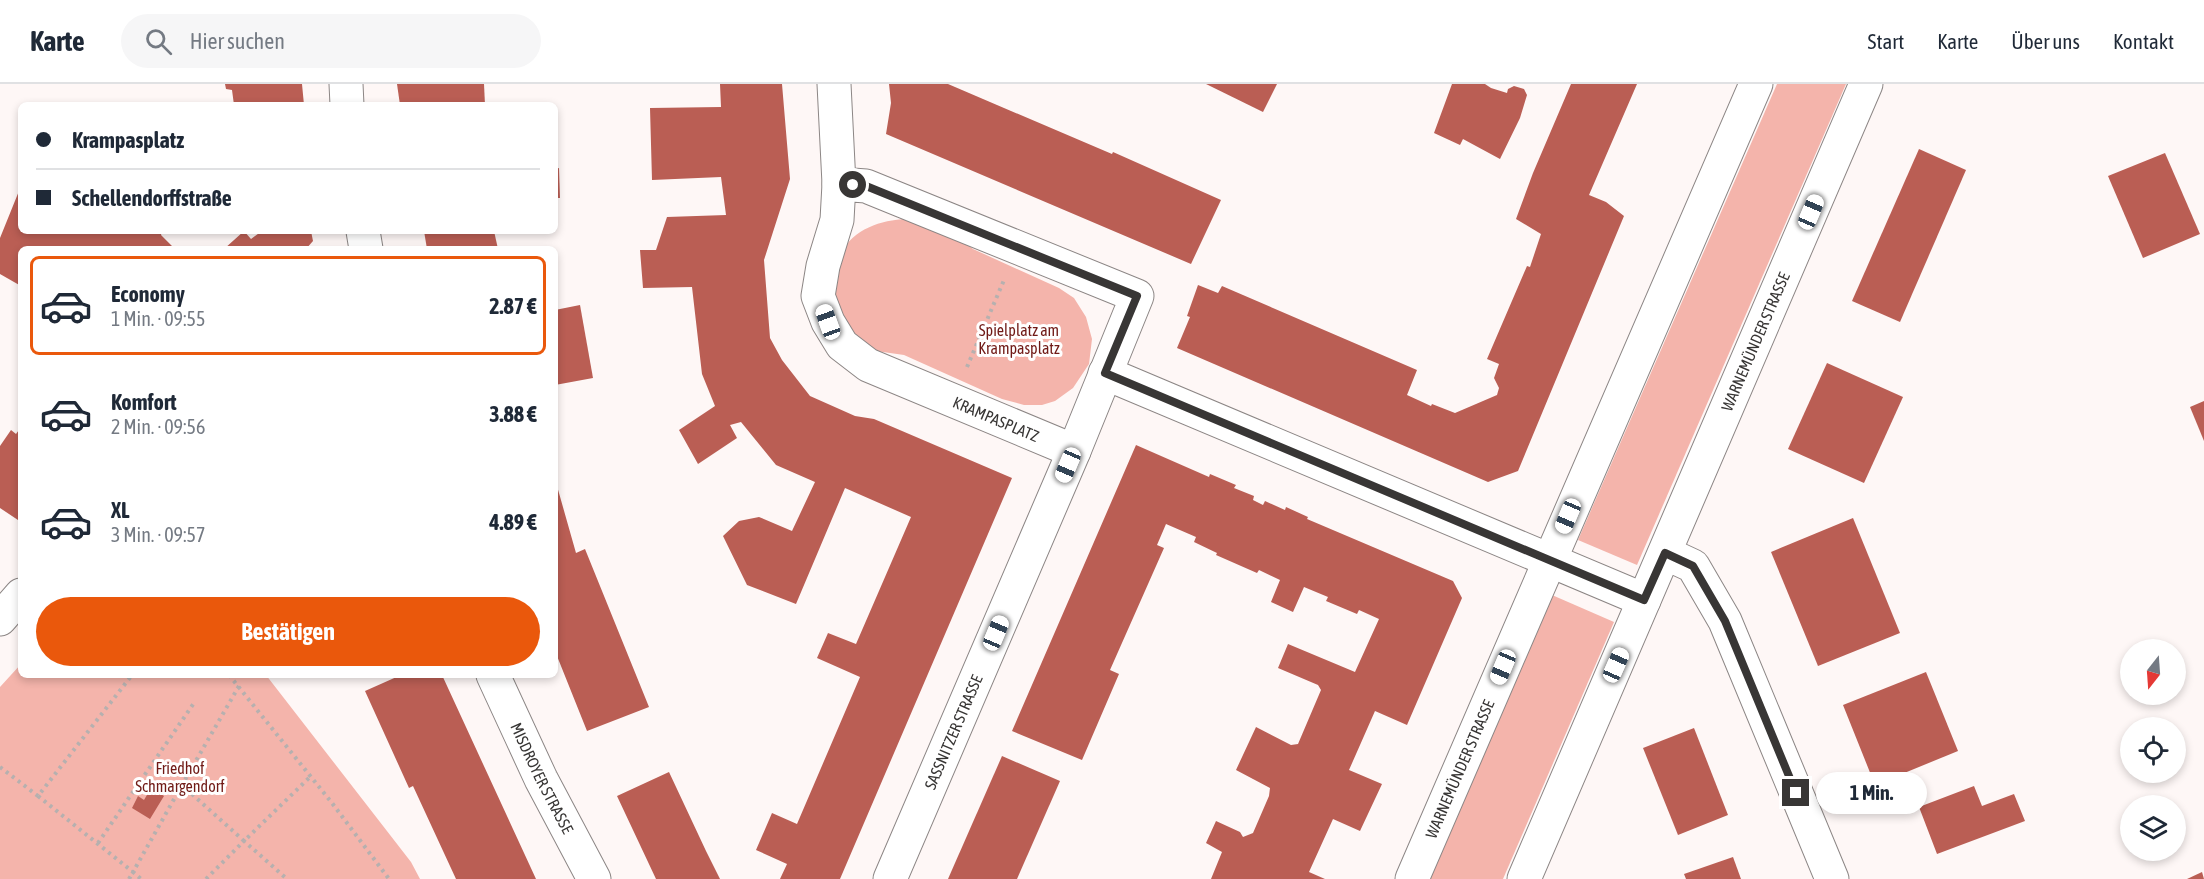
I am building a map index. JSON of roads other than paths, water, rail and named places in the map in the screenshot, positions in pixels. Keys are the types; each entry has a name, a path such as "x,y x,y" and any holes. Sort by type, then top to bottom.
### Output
{"street":[{"path":"346,84 347,102"},
{"name":"KRAMPASPLATZ","path":"834,84 839,184 837,220 823,266 818,296 828,322 842,345 868,365 1074,451"},
{"name":"WARNEMÜNDER STRASSE","path":"1412,879 1756,84"},
{"name":"WARNEMÜNDER STRASSE","path":"1524,879 1866,84"},
{"path":"839,184 866,186 1137,296 1074,451"},
{"path":"1105,373 1644,600"},
{"name":"SASSNITZER STRASSE","path":"890,879 1074,451"},
{"path":"1665,553 1693,566 1725,621 1832,879"},
{"path":"0,619 18,598"},
{"name":"MISDROYER STRASSE","path":"494,678 541,779 594,879"}],"park label":[{"name":"Spielplatz am Krampasplatz","path":"1019,339"},
{"name":"Friedhof Schmargendorf","path":"180,777"}]}
